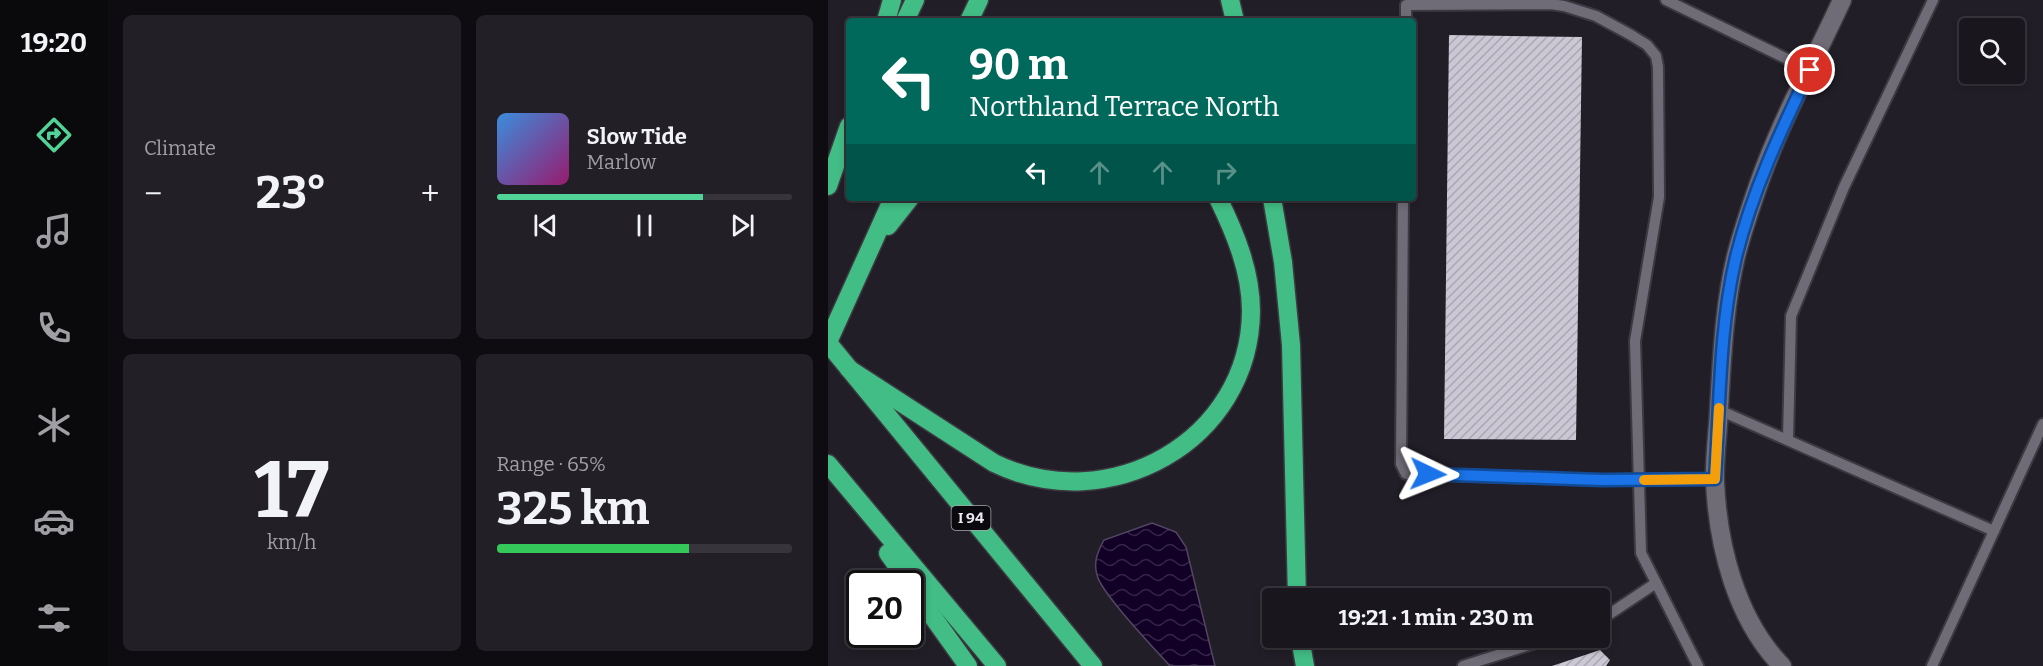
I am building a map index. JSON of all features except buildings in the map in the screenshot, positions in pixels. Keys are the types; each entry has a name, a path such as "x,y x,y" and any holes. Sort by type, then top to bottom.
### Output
{"highway":[{"path":"887,18 892,0"},
{"path":"906,18 915,0"},
{"path":"970,18 979,0"},
{"path":"1230,0 1234,18"},
{"path":"828,186 846,135"},
{"path":"828,191 846,152"},
{"path":"828,343 892,201"},
{"path":"871,249 908,201"},
{"path":"849,369 986,458 1013,472 1050,480 1091,482 1154,464 1198,433 1232,387 1245,355 1251,312 1250,290 1236,237 1219,201"},
{"path":"1273,201 1283,262 1291,345 1297,588"},
{"name":"I 94","path":"828,343 1093,666"},
{"path":"828,466 900,570"},
{"path":"828,466 997,666"},
{"path":"924,604 968,666"},
{"path":"1302,648 1305,666"}],"street":[{"path":"1776,664 1746,613 1729,571 1718,524 1715,479 1726,314 1736,256 1758,185 1842,0"}],"lane":[{"path":"1666,0 1810,70"},
{"path":"1788,439 1791,316 1844,187 1933,0"},
{"path":"1406,18 1406,5 1551,4 1596,16 1647,45 1656,56 1659,197 1635,341 1641,553 1698,666"},
{"path":"1402,201 1401,464 1406,474 1639,480 1715,479"},
{"path":"1719,410 1994,531"},
{"path":"1932,666 2043,424"},
{"path":"1610,614 1656,583"},
{"path":"1463,666 1520,648"}],"water":[{"path":"1152,523 1176,532 1186,547 1215,666 1170,666 1118,607 1097,575 1096,561 1104,540"}],"slow traffic":[{"path":"1644,480 1715,479 1719,408"}],"route":[{"path":"1428,474 1602,480 1715,479 1726,314 1736,256 1758,185 1810,70"}]}
